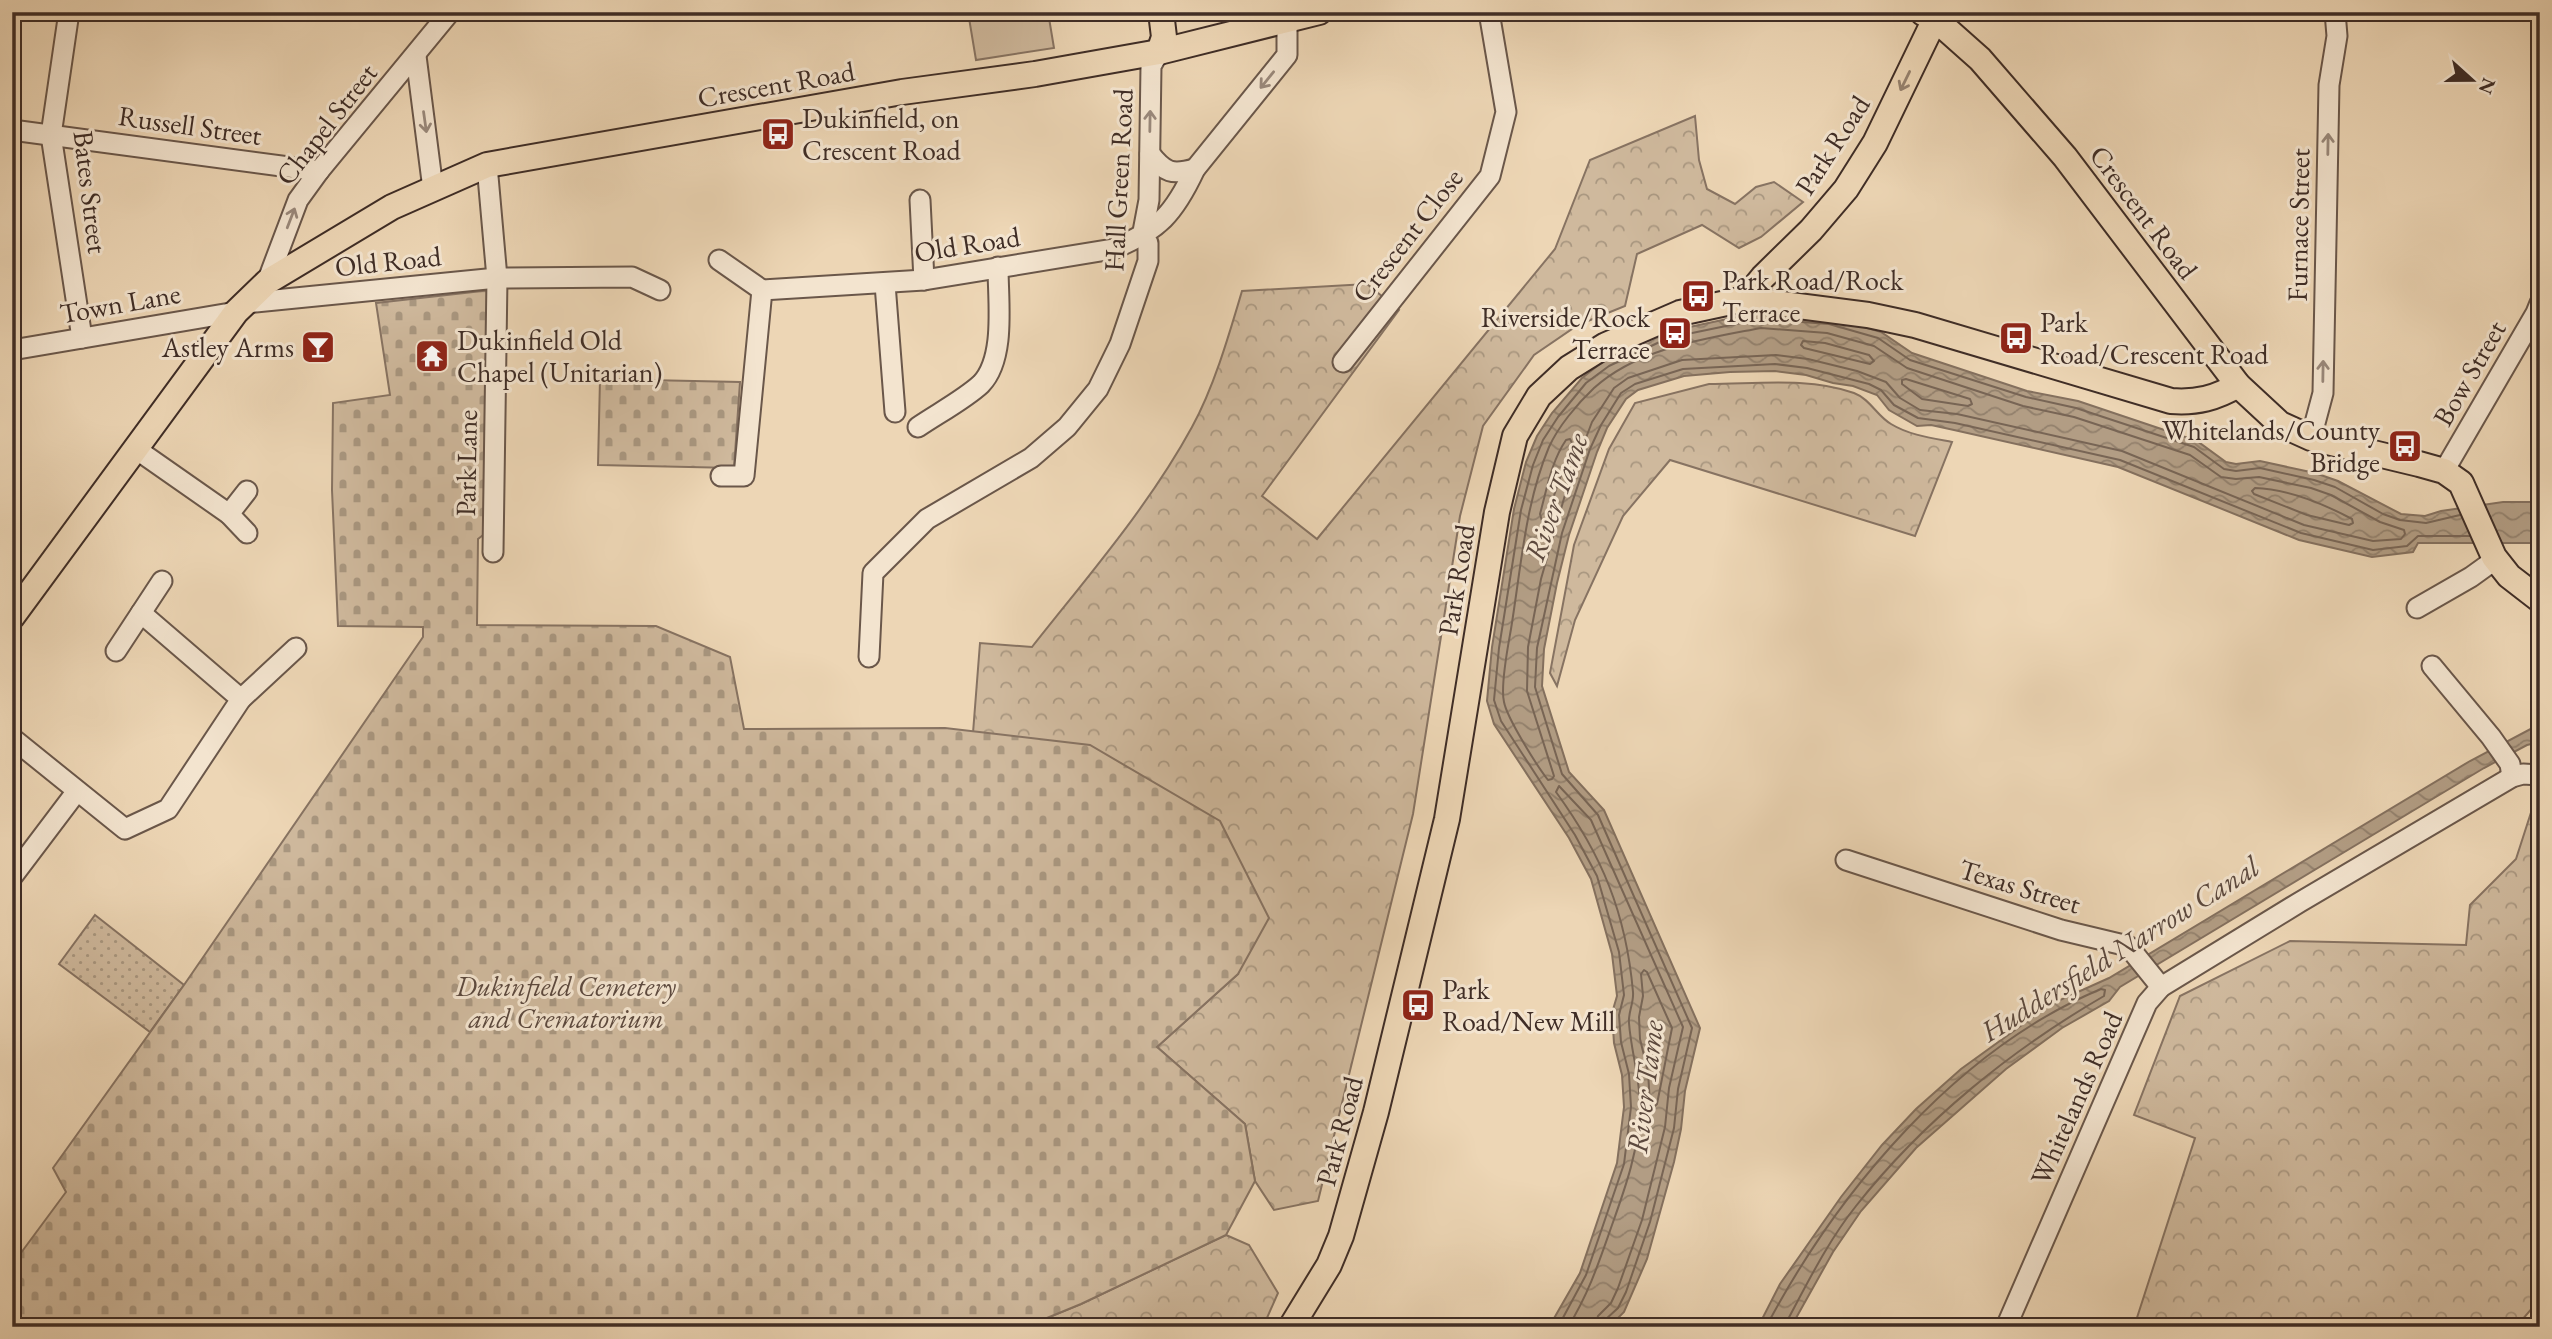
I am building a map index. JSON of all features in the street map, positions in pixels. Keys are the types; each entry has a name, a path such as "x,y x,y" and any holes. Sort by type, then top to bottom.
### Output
{"main road":[{"path":"1159,52 1164,37 1161,12"},
{"name":"Crescent Road","path":"12,617 241,307 267,282 391,208 487,165 902,92 1035,74 1159,52 1262,19 1287,19 1319,12"},
{"name":"Crescent Road","path":"1931,15 1980,58 2065,157 2238,385 2280,424 2311,438 2444,471"},
{"name":"Park Road","path":"1291,1327 1329,1265 1341,1236 1376,1112 1447,819 1497,512 1515,436 1539,396 1569,368 1606,345 1679,313 1745,299 1763,276 1811,230 1846,189 1875,143 1931,15"},
{"path":"1745,299 1856,313 1915,325 2171,401 2202,401 2223,394 2238,385"},
{"path":"2444,471 2460,483 2495,558 2509,576 2540,600"}],"street":[{"name":"Bates Street","path":"69,12 51,135 82,338"},
{"name":"Chapel Street","path":"267,282 298,200 319,170 450,12"},
{"name":"Crescent Close","path":"1343,362 1490,176 1506,112 1489,12"},
{"name":"Furnace Street","path":"2311,438 2322,393 2329,85 2337,36 2335,12"},
{"name":"Old Road","path":"762,290 924,280 1113,249 1142,237 1157,227 1170,211 1185,190 1195,169 1287,55 1287,19"},
{"name":"Hall Green Road","path":"869,657 873,573 927,519 1031,458 1067,428 1098,389 1121,344 1147,261 1148,243 1142,237 1149,200 1151,66 1159,52"},
{"path":"416,56 433,189"},
{"name":"Russell Street","path":"12,130 319,170"},
{"path":"1150,154 1164,169 1177,174 1195,169"},
{"name":"Park Lane","path":"487,165 497,278 493,552"},
{"path":"920,200 924,280"},
{"path":"719,260 762,290 744,476 721,475"},
{"path":"918,427 980,384 989,372 997,345 998,267"},
{"name":"Old Road","path":"241,307 497,278 632,277 660,290"},
{"path":"885,284 895,412"},
{"name":"Bow Street","path":"2444,471 2540,303"},
{"name":"Town Lane","path":"12,350 241,307"},
{"path":"136,449 229,514 247,533"},
{"path":"229,514 247,491"},
{"path":"2417,608 2471,578 2495,558"},
{"path":"116,651 162,581"},
{"path":"141,613 241,699"},
{"path":"12,738 125,829 168,808 241,699 296,648"},
{"path":"2432,666 2491,737 2511,770"},
{"name":"Whitelands Road","path":"2006,1327 2156,981 2300,902 2511,770 2540,775"},
{"path":"12,877 77,791"},
{"name":"Texas Street","path":"1846,860 2061,930 2128,946 2156,981"}],"green space":[{"path":"968,12 1048,12 1054,48 976,60"},
{"path":"1695,116 1699,160 1707,189 1735,204 1756,187 1774,182 1803,202 1761,237 1739,248 1702,225 1637,254 1625,306 1578,325 1534,355 1483,426 1460,516 1413,814 1318,1201 1274,1210 1255,1181 1245,1124 1157,1047 1238,974 973,733 980,643 1032,647 1117,540 1157,485 1192,427 1220,360 1242,291 1367,284 1399,310 1262,496 1317,539 1555,249 1590,160"},
{"name":"Dukinfield Cemetery and Crematorium","path":"491,290 487,532 478,539 477,625 656,626 730,657 744,729 945,728 1090,745 1220,821 1269,918 1238,974 1157,1047 1245,1124 1255,1181 1226,1235 1081,1304 1025,1327 12,1327 12,1265 66,1192 53,1168 184,985 423,637 423,627 338,626 332,490 333,403 390,395 376,303"},
{"path":"600,379 740,382 734,468 598,465"},
{"path":"1782,382 1837,388 1860,396 1886,421 1898,428 1920,436 1952,442 1915,536 1670,460 1623,516 1575,620 1557,686 1550,673 1574,545 1609,449 1635,403 1709,384"},
{"path":"2536,797 2540,797 2540,1299 2516,1327 2134,1327 2195,1138 2134,1115 2180,996 2290,941 2466,945 2470,905 2516,859"},
{"path":"95,915 184,985 150,1032 59,964"},
{"path":"1226,1235 1249,1245 1278,1293 1263,1327 1025,1327 1081,1304"}],"water":[{"name":"River Tame","path":"1760,312 1830,317 1881,332 1912,353 2027,391 2078,401 2197,441 2226,462 2236,464 2260,461 2338,481 2401,514 2425,516 2503,502 2540,502 2540,543 2418,543 2413,552 2372,557 2299,540 2118,467 1931,425 1917,426 1889,410 1877,395 1853,386 1806,375 1775,371 1684,376 1638,390 1626,399 1607,428 1569,535 1544,649 1542,686 1569,772 1604,810 1700,1028 1685,1091 1674,1162 1647,1259 1624,1312 1609,1327 1549,1327 1580,1273 1617,1163 1624,1107 1622,1075 1614,1043 1612,1013 1617,996 1612,954 1591,879 1569,838 1494,724 1487,701 1492,647 1514,509 1526,462 1537,436 1552,413 1582,378 1605,360 1666,332"},
{"path":"2540,724 2540,742 2527,745 2484,768 2120,987 2109,1001 2062,1028 2006,1069 1916,1148 1861,1211 1833,1252 1791,1327 1758,1327 1780,1284 1841,1197 1882,1145 1916,1109 1961,1069 2051,1004 2109,978 2470,761"}],"railway":[{"path":"2535,1327 2540,1322"}],"place":[{"name":"Dukinfield, on Crescent Road","path":"778,134"},
{"name":"Park Road/Rock Terrace","path":"1698,296"},
{"name":"Riverside/Rock Terrace","path":"1675,333"},
{"name":"Park Road/Crescent Road","path":"2016,338"},
{"name":"Astley Arms","path":"318,347"},
{"name":"Dukinfield Old Chapel (Unitarian)","path":"432,356"},
{"name":"Whitelands/County Bridge","path":"2405,446"},
{"name":"Park Road/New Mill","path":"1418,1005"}],"water label":[{"name":"Huddersfield Narrow Canal","path":"2120,949"}]}
